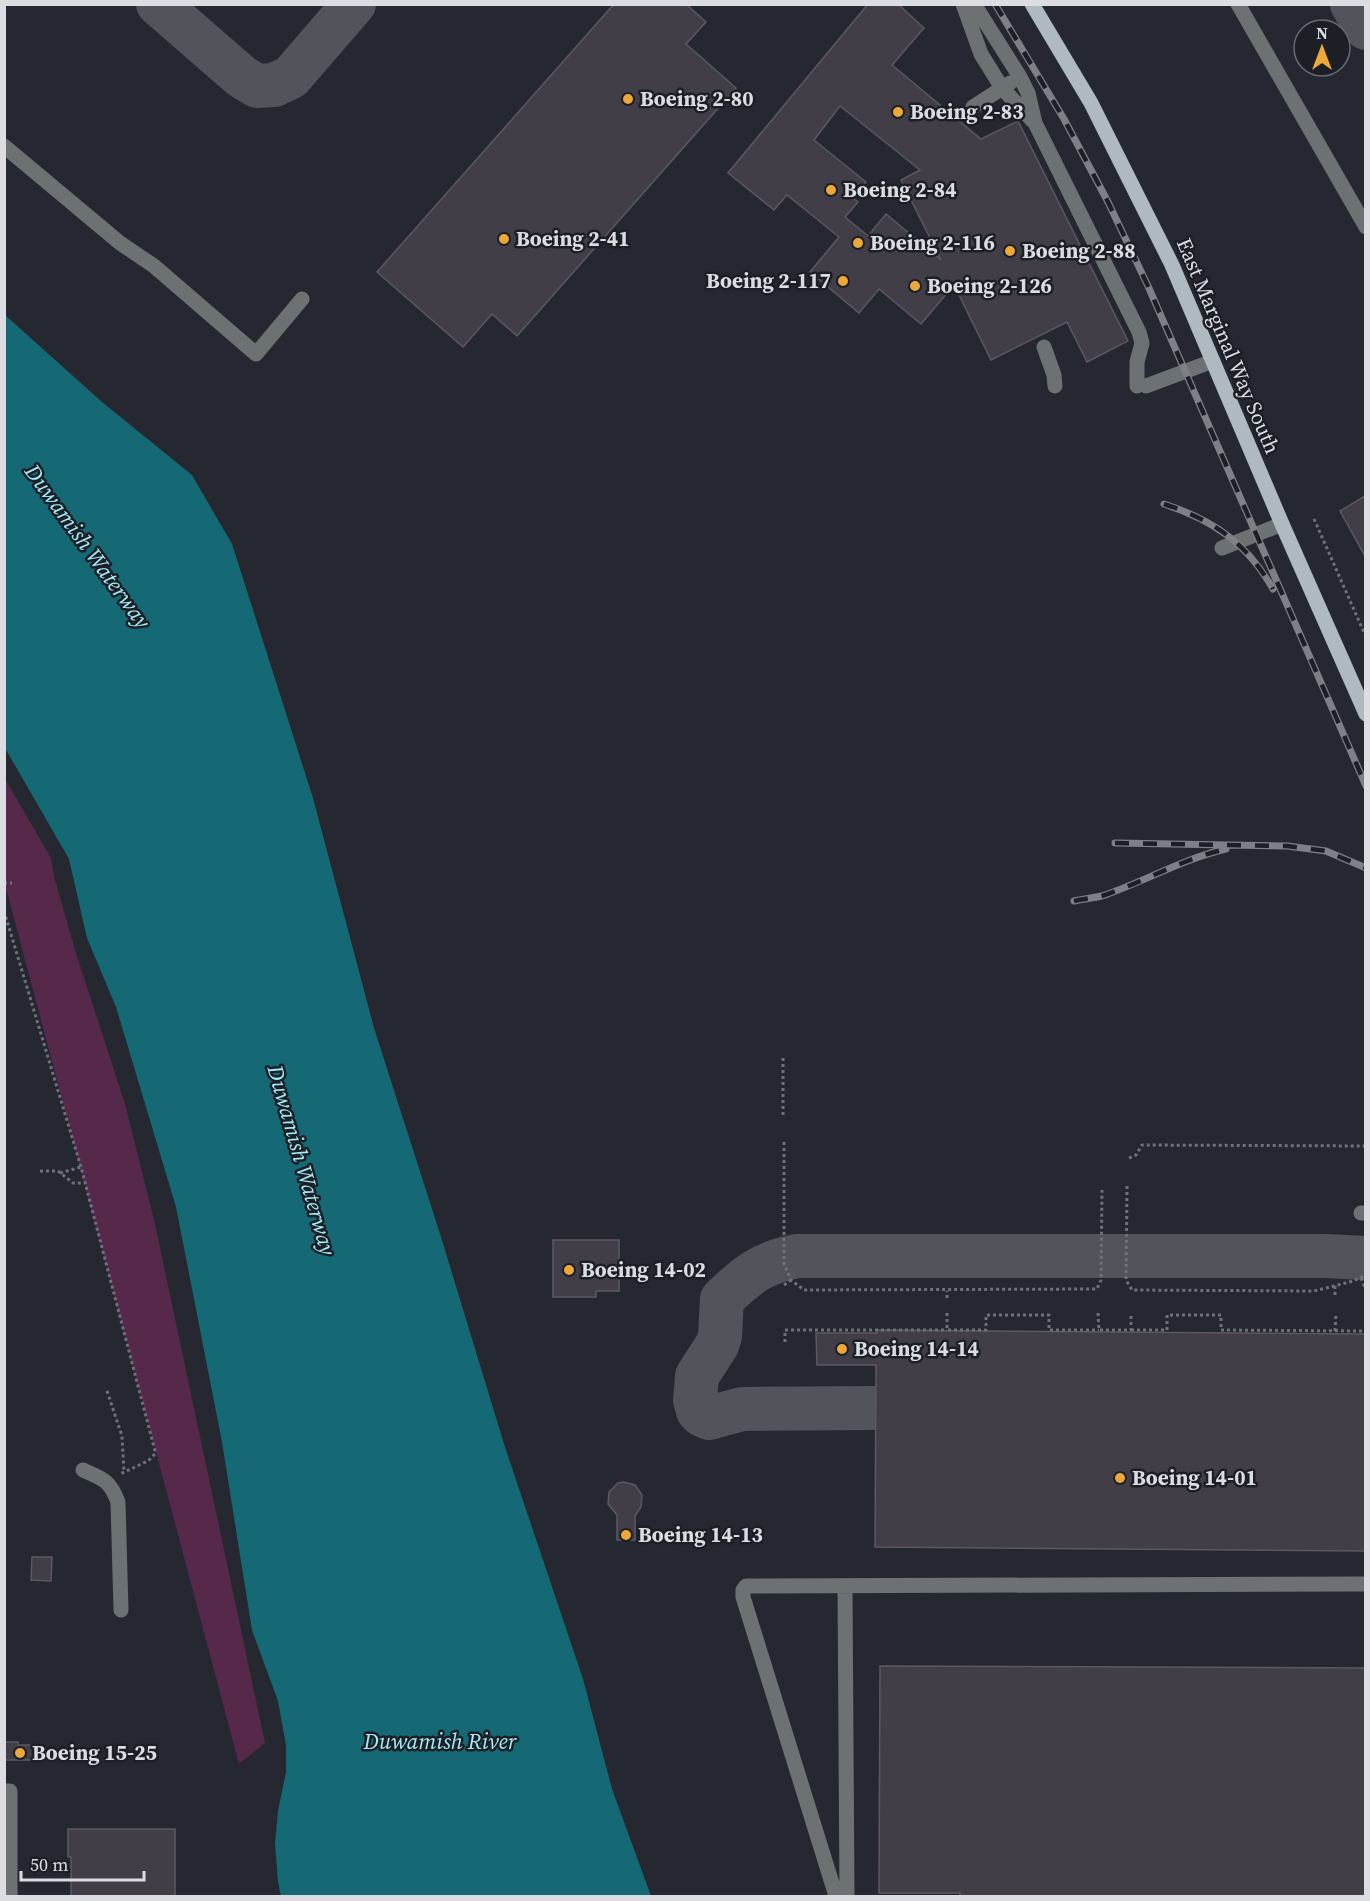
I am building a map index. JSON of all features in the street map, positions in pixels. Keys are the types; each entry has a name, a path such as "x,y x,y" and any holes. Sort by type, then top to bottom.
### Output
{"main road":[{"name":"East Marginal Way South","path":"1032,4 1090,103 1172,265 1365,714"}],"lane":[{"path":"963,4 981,54 1002,88 1035,123"},
{"path":"974,4 1020,77 1028,93 1035,123 1139,332 1142,343 1137,362 1141,386 1213,361"},
{"path":"1238,4 1365,227"},
{"path":"973,107 1020,77"},
{"path":"4,146 120,243 154,266 256,354 302,299"},
{"path":"1044,347 1054,375 1055,386"},
{"path":"1222,548 1282,524"},
{"path":"83,1470 112,1487 118,1502 121,1610"},
{"path":"836,1896 742,1597 742,1590 746,1586 1365,1584"},
{"path":"845,1586 847,1896"},
{"path":"7,1791 10,1896"}],"path":[{"path":"1314,519 1365,637"},
{"path":"4,883 12,883"},
{"path":"4,911 81,1167 155,1450 155,1454 148,1461 105,1481"},
{"path":"783,1058 783,1115"},
{"path":"784,1142 784,1258 791,1280 809,1291 1097,1289 1101,1280 1102,1190"},
{"path":"1129,1158 1136,1155 1142,1145 1365,1146"},
{"path":"60,1173 81,1167"},
{"path":"40,1171 58,1171 73,1183 85,1183"},
{"path":"1127,1186 1126,1280 1132,1290 1314,1291 1365,1275"},
{"path":"1361,1278 1365,1290"},
{"path":"784,1285 791,1280"},
{"path":"1335,1286 1335,1298"},
{"path":"1221,1290 1221,1298"},
{"path":"947,1291 947,1298"},
{"path":"947,1313 947,1330"},
{"path":"1098,1313 1099,1330"},
{"path":"1131,1313 1131,1330"},
{"path":"1335,1331 1336,1314"},
{"path":"785,1341 785,1330 986,1330 986,1315 1049,1315 1049,1330 1167,1330 1167,1315 1221,1315 1221,1330 1365,1331"},
{"path":"107,1391 122,1436 124,1472"}],"shaded area":[{"path":"4,777 51,858 75,950 125,1104 155,1224 265,1743 239,1764 5,891"}],"water":[{"name":"Duwamish River","path":"5,315 102,402 192,475 232,544 313,798 374,1028 504,1444 583,1679 612,1789 651,1896 281,1896 275,1843 278,1811 286,1772 286,1745 278,1701 252,1630 222,1442 176,1207 116,1007 87,938 69,859 5,748"}],"building":[{"path":"614,4 686,4 706,22 686,44 736,88 517,336 492,314 463,347 377,272"},
{"path":"868,4 898,4 924,28 892,65 981,139 1018,121 1128,341 1087,362 1067,322 991,360 954,285 921,324 879,289 859,313 810,272 839,237 787,195 774,210 728,173","holes":["840,106 920,170 901,180 941,260 886,214 868,236 845,217 858,202 853,198 866,182 814,140"]},
{"path":"1365,496 1365,556 1340,511"},
{"path":"553,1240 619,1240 619,1291 596,1291 596,1297 553,1297"},
{"name":"Boeing 14-01","path":"877,1330 1365,1334 1365,1551 875,1547 876,1365 817,1365 816,1333 877,1333"},
{"path":"618,1483 635,1485 642,1495 641,1507 635,1516 635,1540 617,1540 617,1515 608,1504 609,1492"},
{"path":"32,1557 52,1557 51,1581 31,1580"},
{"path":"880,1666 1365,1668 1365,1896 960,1896 960,1893 879,1893"},
{"name":"Boeing 15-25","path":"4,1742 36,1745 36,1760 4,1760"},
{"path":"68,1829 175,1829 175,1896 71,1896"}],"taxiway":[{"path":"158,4 242,77 257,86 274,85 291,77 354,4"},
{"path":"1352,4 1366,28"},
{"path":"876,1408 742,1409 709,1418 702,1415 698,1411 695,1400 697,1376 717,1345 720,1336 722,1299 756,1271 774,1262 797,1256 1325,1256 1366,1258"}],"railway":[{"path":"995,4 1064,119 1108,202 1148,286 1366,786"},
{"path":"1164,504 1182,510 1227,535 1252,559 1273,589"},
{"path":"1115,843 1287,846 1326,851 1366,868"},
{"path":"1074,901 1102,896 1194,859 1226,849"}],"place":[{"name":"Boeing 2-80","path":"628,99"},
{"name":"Boeing 2-83","path":"898,112"},
{"name":"Boeing 2-84","path":"831,190"},
{"name":"Boeing 2-41","path":"504,239"},
{"name":"Boeing 2-116","path":"858,243"},
{"name":"Boeing 2-88","path":"1010,251"},
{"name":"Boeing 2-117","path":"843,281"},
{"name":"Boeing 2-126","path":"915,286"},
{"name":"Boeing 14-02","path":"569,1270"},
{"name":"Boeing 14-14","path":"842,1349"},
{"name":"Boeing 14-01","path":"1120,1478"},
{"name":"Boeing 14-13","path":"626,1535"},
{"name":"Boeing 15-25","path":"20,1753"}],"water label":[{"name":"Duwamish Waterway","path":"88,546"},
{"name":"Duwamish Waterway","path":"302,1160"}]}
